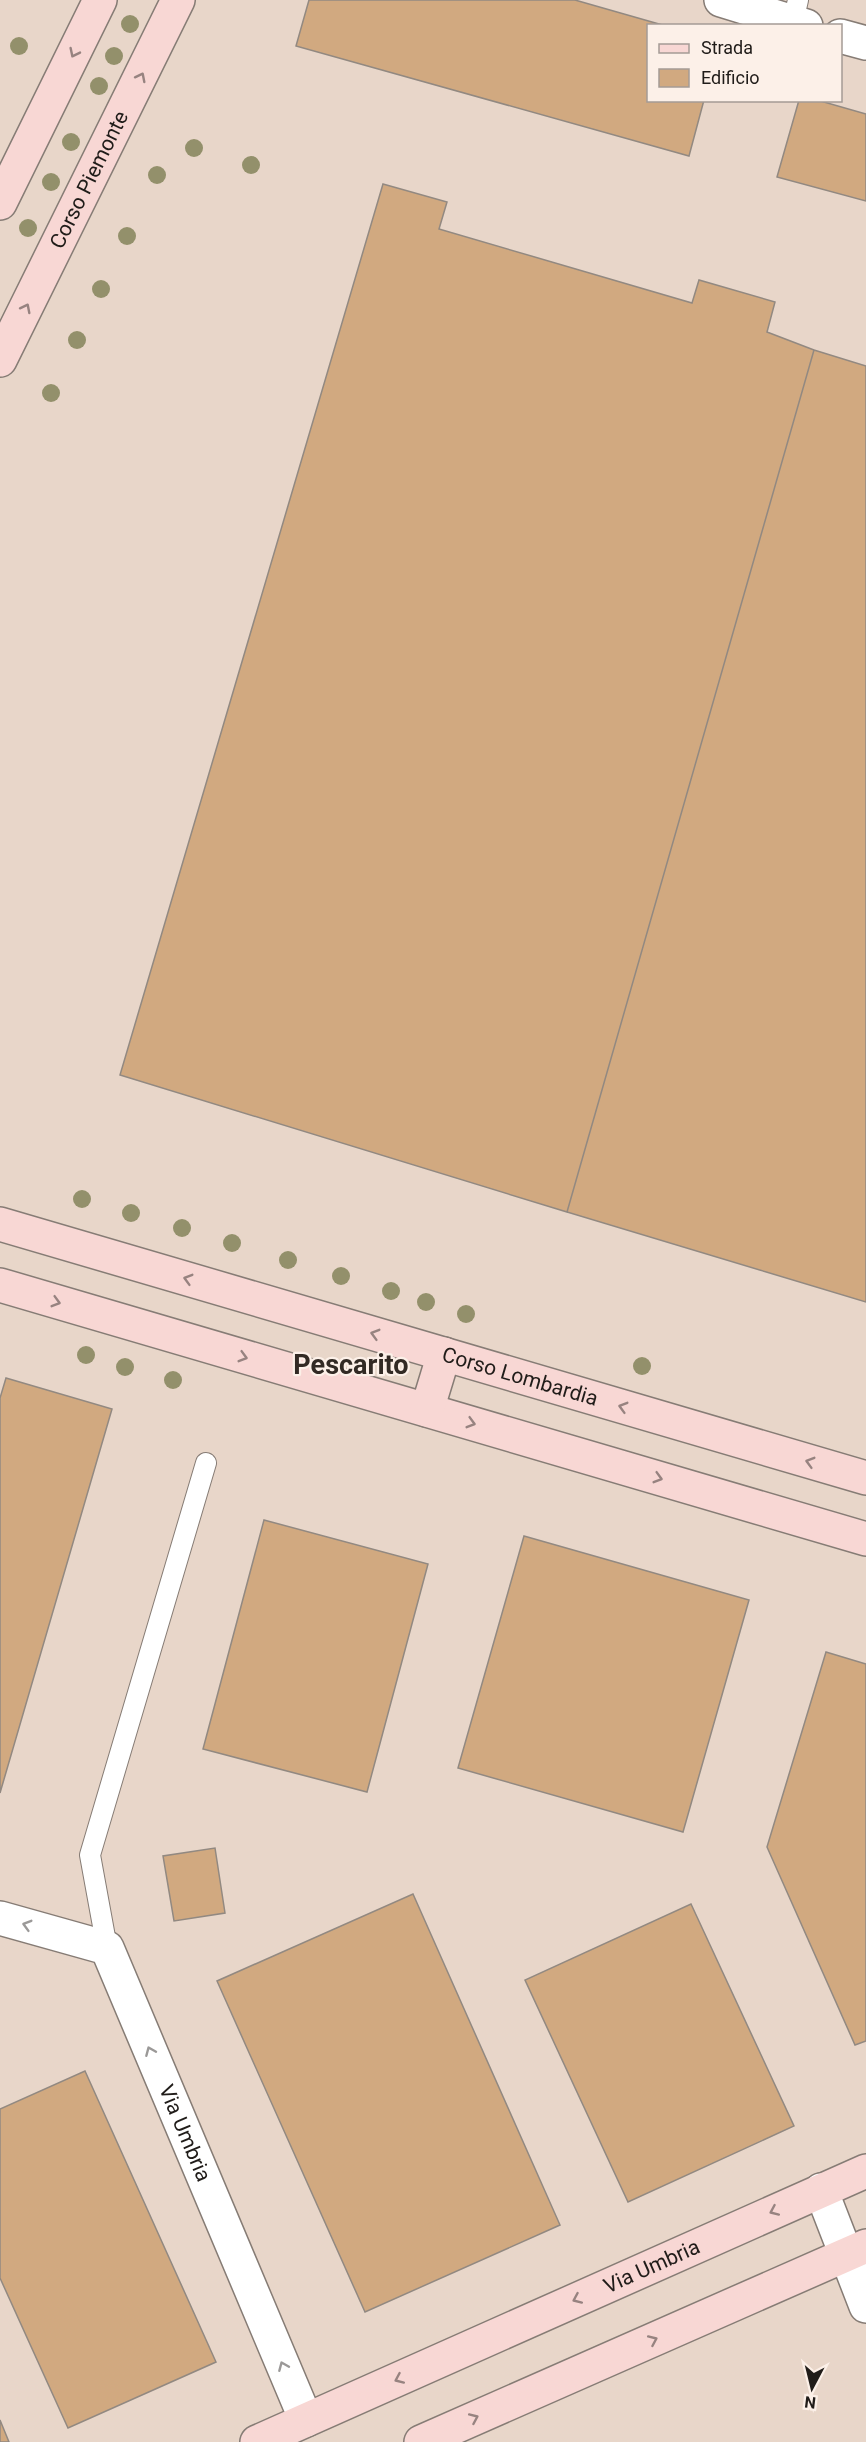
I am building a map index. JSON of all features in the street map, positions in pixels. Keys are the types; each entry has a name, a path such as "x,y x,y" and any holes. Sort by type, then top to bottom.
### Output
{"street":[{"path":"0,203 100,0"},
{"name":"Corso Piemonte","path":"0,360 178,0"},
{"path":"721,0 799,16"},
{"path":"842,37 866,43"},
{"name":"Corso Lombardia","path":"0,1224 866,1478"},
{"path":"0,1285 866,1539"},
{"path":"427,1410 444,1354"},
{"path":"0,1918 107,1948"},
{"name":"Via Umbria","path":"107,1948 306,2420"},
{"name":"Via Umbria","path":"257,2442 866,2170"},
{"path":"821,2190 856,2250 866,2306"},
{"path":"421,2442 856,2250"}],"lane":[{"path":"107,1948 90,1855 206,1463"}],"shaded area":[{"path":"0,0 866,0 866,2442 0,2442"}],"building":[{"path":"309,0 575,0 659,24 647,24 647,102 703,102 689,156 296,46"},
{"path":"798,102 824,102 866,114 866,201 777,177"},
{"path":"383,184 447,202 439,229 692,303 699,280 775,302 767,332 814,350 567,1212 120,1075"},
{"path":"814,350 866,366 866,1302 567,1212"},
{"path":"6,1378 112,1409 0,1793 0,1398"},
{"path":"264,1520 428,1564 367,1792 203,1749"},
{"path":"524,1536 749,1600 683,1832 458,1768"},
{"path":"826,1652 866,1664 866,2041 855,2045 767,1847"},
{"path":"215,1848 225,1913 174,1921 163,1856"},
{"path":"413,1894 560,2225 365,2312 217,1981"},
{"path":"691,1904 794,2126 628,2202 525,1980"},
{"path":"85,2071 216,2362 68,2428 0,2278 0,2109"},
{"path":"0,2420 9,2442 0,2442"}],"district":[{"name":"Pescarito","path":"351,1365"}]}
